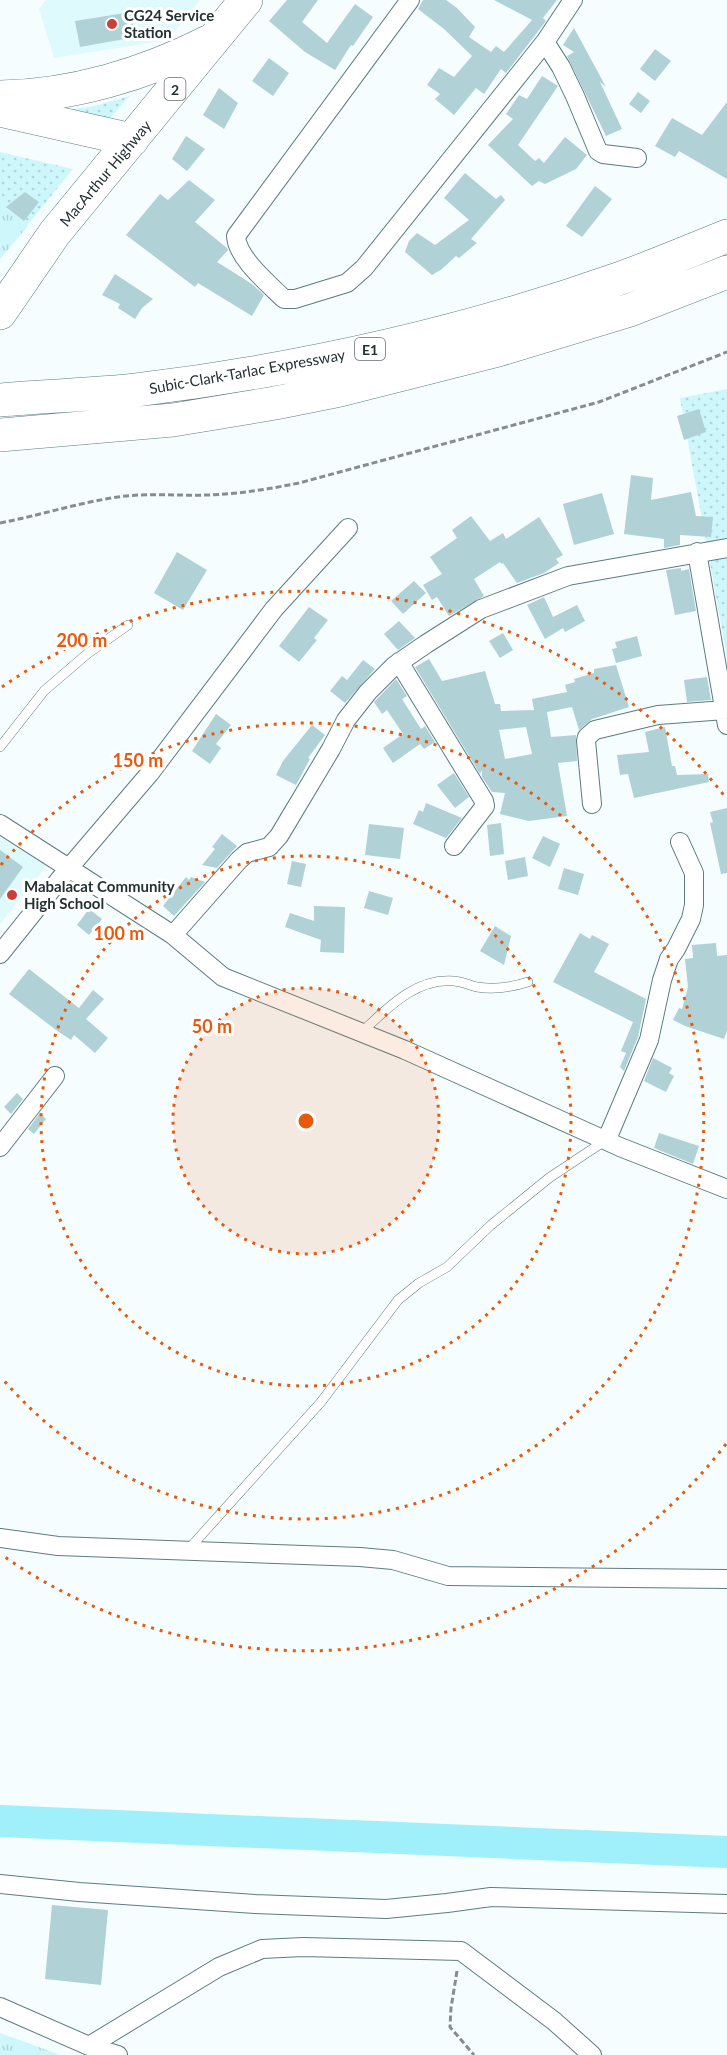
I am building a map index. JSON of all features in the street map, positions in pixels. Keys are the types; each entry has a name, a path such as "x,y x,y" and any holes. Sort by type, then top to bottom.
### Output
{"highway":[{"name":"MacArthur Highway","path":"0,313 54,234 218,37 246,0"},
{"path":"0,97 40,95 117,78 174,58 218,37"},
{"path":"0,110 126,148"},
{"path":"0,129 126,148"},
{"name":"MacArthur Highway","path":"0,282 54,234"},
{"name":"Subic-Clark-Tarlac Expressway","path":"0,399 144,389 240,375 352,353 482,322 621,278 727,236"},
{"name":"E1","path":"0,435 174,420 275,404 340,390 498,350 586,324 630,310 727,272"}],"street":[{"path":"410,0 236,236 236,243 246,259 284,299 295,299 347,283 364,268 545,42 573,0"},
{"path":"545,42 570,86 598,151 603,154 637,158"},
{"path":"0,954 68,868 150,773 274,609 348,528"},
{"path":"173,935 239,860 248,853 269,847 279,836 346,720 368,692 399,662 481,609 568,576 727,548"},
{"path":"592,804 586,741 595,730 658,715 726,717 697,552"},
{"path":"399,662 484,801 485,806 454,846"},
{"path":"0,825 173,935 223,977 405,1050 607,1139 620,1147 727,1190"},
{"path":"607,1139 649,1040 669,959 691,919 694,905 694,873 680,842"},
{"path":"0,1147 55,1076"},
{"path":"0,1538 58,1546 371,1558 393,1560 448,1576 727,1579"},
{"path":"0,1884 149,1897 386,1909 491,1897 727,1904"},
{"path":"90,2046 219,1967 262,1949 303,1947 461,1951 554,2020 592,2055"},
{"path":"0,2007 90,2046 117,2055"}],"lane":[{"path":"0,747 44,691 87,654 129,625"},
{"path":"361,1033 387,1008 422,985 440,981 458,981 479,987 499,988 528,982"},
{"path":"187,1551 321,1402 398,1300 419,1283 447,1267 492,1225 549,1178 607,1139"}],"path":[{"path":"0,523 86,502 127,496 208,495 256,491 299,483 599,402 727,352"},
{"path":"461,1951 450,2027 474,2055"}],"shaded area":[{"name":"CG24 Service Station","path":"46,0 200,0 168,40 54,58 39,9"},
{"name":"Mabalacat Community High School","path":"0,837 47,865 0,924"}],"green space":[{"path":"130,96 108,120 51,111 90,107"},
{"path":"0,152 73,169 0,259"},
{"path":"0,202 28,226 0,259"},
{"path":"727,389 727,657 680,398"},
{"path":"0,2033 61,2055 0,2055"}],"building":[{"path":"287,0 318,0 302,22 327,43 355,4 373,17 335,70 305,52 269,21"},
{"path":"423,0 446,0 475,27 469,37 491,52 496,46 504,52 532,20 494,0 557,0 543,18 546,21 506,73 501,69 484,94 476,88 454,115 435,99 440,94 427,85 439,68 454,77 472,56 444,29 418,9"},
{"path":"131,12 136,37 80,47 75,21"},
{"path":"574,28 606,87 600,82 622,129 606,136 567,56 574,52 563,45"},
{"path":"655,49 671,61 655,81 640,69"},
{"path":"269,58 289,73 273,96 252,81"},
{"path":"542,76 558,86 518,145 535,161 539,158 544,163 565,137 587,155 576,169 545,184 539,181 532,186 488,145 513,119 506,114 519,95 527,99"},
{"path":"219,88 238,103 224,129 203,115"},
{"path":"638,92 650,101 641,113 629,104"},
{"path":"727,102 727,179 679,151 675,157 655,146 672,118 702,135"},
{"path":"186,136 205,149 187,171 172,159"},
{"path":"465,173 496,199 501,195 505,200 471,239 477,243 432,275 405,252 409,241 417,233 435,245 469,220 444,198"},
{"path":"189,180 215,200 195,222 227,248 228,250 217,262 252,284 264,295 252,316 198,283 195,287 126,235 160,194 168,200"},
{"path":"595,186 612,199 582,237 566,226"},
{"path":"25,192 39,202 24,221 6,207"},
{"path":"115,274 153,299 142,308 135,319 118,308 120,304 102,295"},
{"path":"699,409 706,432 684,440 677,416"},
{"path":"631,475 653,478 651,500 691,492 696,516 713,517 711,537 680,535 680,545 664,548 664,539 624,534"},
{"path":"602,493 614,534 574,545 563,504"},
{"path":"471,516 490,541 503,533 506,539 539,517 563,555 556,559 559,563 544,573 517,583 500,562 474,579 484,596 449,616 437,597 432,600 423,585 442,574 430,557 457,538 452,530"},
{"path":"177,552 207,570 183,610 154,593"},
{"path":"681,568 681,571 689,569 696,611 675,615 666,570"},
{"path":"414,581 426,593 403,614 391,601"},
{"path":"544,597 553,617 577,605 585,621 565,632 563,628 545,639 527,605"},
{"path":"309,607 328,620 314,638 317,640 299,662 279,646"},
{"path":"399,621 415,638 398,650 384,634"},
{"path":"503,633 513,650 500,658 489,641"},
{"path":"637,636 642,656 616,663 612,649 617,648 615,642"},
{"path":"429,659 442,681 485,671 495,704 500,704 501,711 534,710 532,699 567,692 565,685 575,682 574,679 594,673 594,669 616,665 629,707 592,719 579,730 572,707 547,712 551,737 576,735 577,761 558,763 567,816 529,821 500,814 505,793 492,792 482,777 482,770 480,774 415,667","holes":["526,727 532,754 505,759 499,730"]},
{"path":"363,660 375,669 345,703 330,691 342,676 347,680"},
{"path":"707,677 711,700 687,702 684,680"},
{"path":"396,679 407,696 402,699 421,729 425,726 435,742 424,749 420,744 393,763 383,748 403,734 387,710 382,714 374,702"},
{"path":"216,714 231,725 216,744 221,748 210,764 192,751"},
{"path":"312,725 325,735 308,758 310,759 296,785 276,775 283,761"},
{"path":"665,727 672,766 675,766 677,775 708,774 709,782 634,798 628,774 620,775 617,755 649,752 645,732"},
{"path":"454,773 469,797 455,808 437,785"},
{"path":"426,803 462,818 446,838 413,824 419,810 423,812"},
{"path":"727,808 727,873 721,874 710,823 713,822 710,812"},
{"path":"501,823 504,854 490,856 487,825"},
{"path":"369,824 404,828 400,859 365,855"},
{"path":"222,834 237,846 217,868 202,865 215,849 212,847"},
{"path":"543,836 560,844 550,867 532,858"},
{"path":"0,850 23,867 0,899"},
{"path":"525,857 528,876 508,880 505,861"},
{"path":"292,861 306,864 301,887 287,884"},
{"path":"564,868 584,874 578,895 558,889"},
{"path":"186,877 189,880 191,877 205,882 174,916 163,906"},
{"path":"369,891 393,898 388,915 364,908"},
{"path":"314,906 345,907 344,953 320,952 321,940 285,927 290,913 314,921"},
{"path":"89,909 102,919 89,935 77,925"},
{"path":"495,926 511,936 504,965 480,951"},
{"path":"580,933 590,939 592,935 609,944 594,972 646,999 638,1037 624,1071 620,1067 626,1053 621,1051 633,1022 553,982"},
{"path":"716,943 717,956 727,955 727,1031 724,1039 673,1020 679,1008 682,1009 688,987 685,959 693,958 692,945"},
{"path":"29,969 79,1008 93,990 104,999 86,1019 108,1038 95,1053 74,1035 71,1040 56,1030 9,994"},
{"path":"653,1058 672,1068 669,1073 674,1076 666,1092 644,1081"},
{"path":"17,1093 23,1099 11,1114 4,1107"},
{"path":"40,1113 46,1119 34,1134 28,1129"},
{"path":"659,1133 699,1146 693,1164 654,1148"},
{"path":"52,1905 108,1910 101,1985 45,1979"}],"waterway":[{"path":"0,1821 727,1852"}],"place":[{"name":"CG24 Service Station","path":"112,24"},
{"name":"Mabalacat Community High School","path":"12,895"}]}
